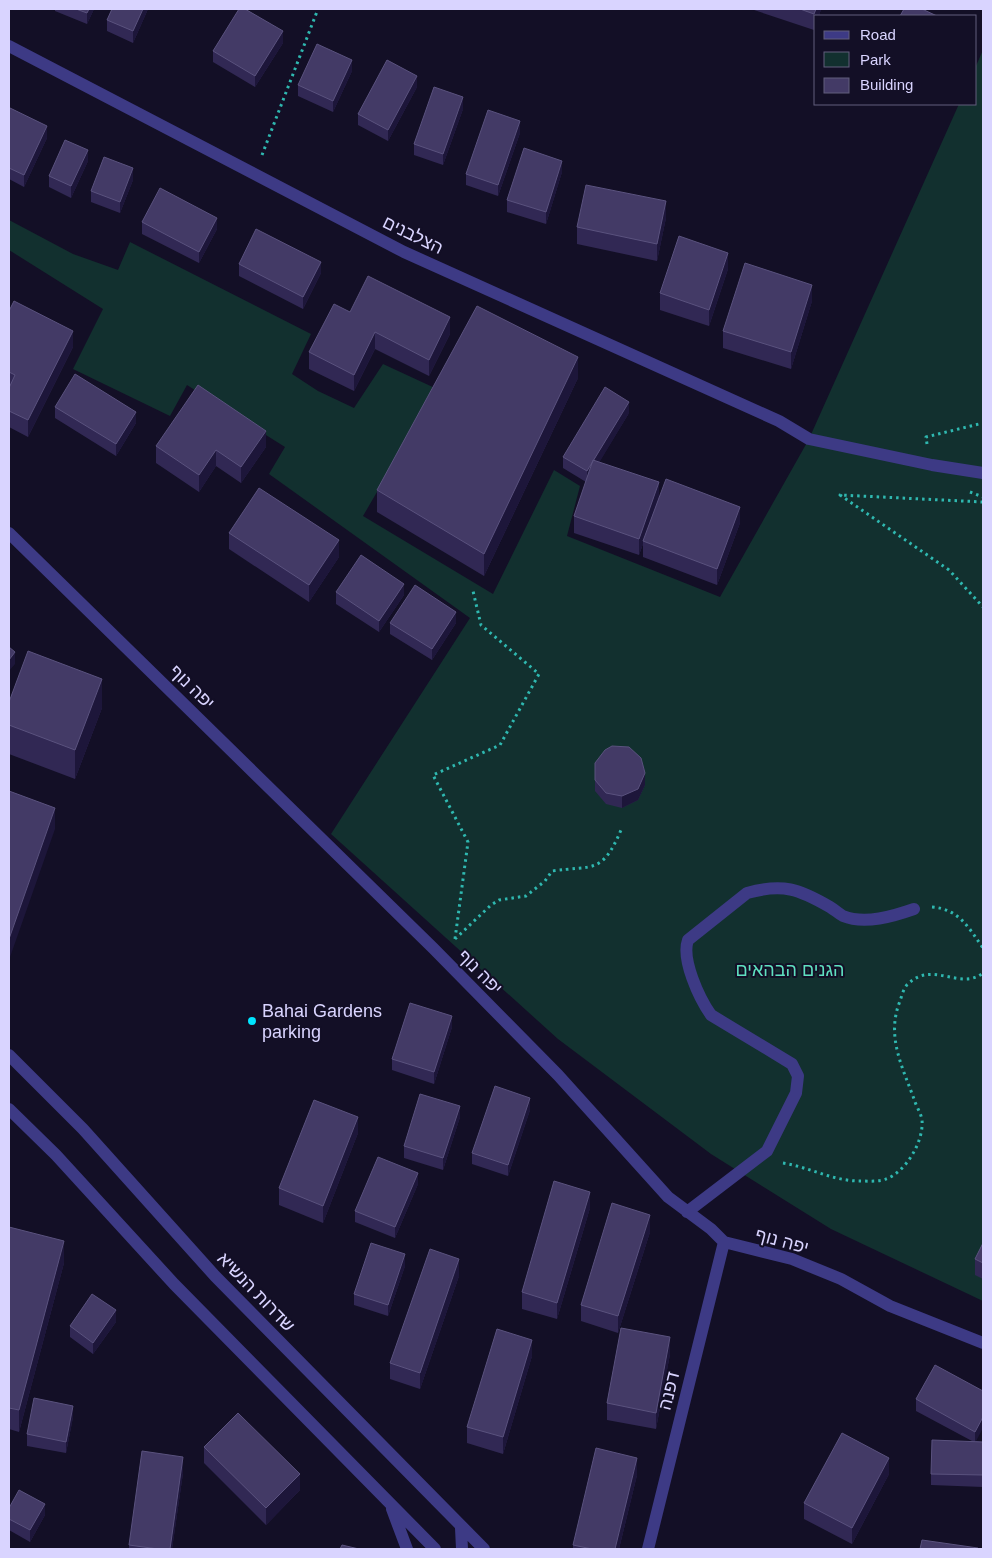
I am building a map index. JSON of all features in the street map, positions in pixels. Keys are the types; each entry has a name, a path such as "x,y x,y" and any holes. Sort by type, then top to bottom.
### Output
{"street":[{"name":"הצלבנים","path":"9,46 404,252 779,421 809,439 932,465 983,473"},
{"name":"יפה נוף","path":"9,533 433,948 558,1075 668,1197 724,1242 792,1259 841,1279 890,1306 983,1342"},
{"path":"687,1212 767,1151 796,1093 798,1076 792,1064 711,1015 703,1004 686,957 685,948 688,940 747,893 759,890 775,888 800,890 844,916 879,919 914,909"},
{"name":"שדרות הנשיא","path":"9,1055 83,1129 216,1276 461,1528 484,1549"},
{"path":"9,1109 56,1155 174,1284 435,1549"},
{"name":"דפנה","path":"648,1549 724,1242"},
{"path":"392,1506 407,1549"},
{"path":"461,1528 462,1549"}],"path":[{"path":"254,174 318,9"},
{"path":"932,465 926,437 983,423"},
{"path":"983,502 840,495 949,570 983,607"},
{"path":"473,591 481,625 539,674 500,745 433,775 468,842 455,939 491,905 499,900 526,896 545,881 552,871 580,870 604,860 615,844 621,830"},
{"path":"914,909 933,907 950,911 963,919 983,948"},
{"path":"758,1159 784,1163 823,1176 859,1181 887,1179 907,1163 920,1142 922,1120 896,1050 893,1030 899,1003 907,985 918,977 943,974 953,978 966,979 983,974"}],"green space":[{"name":"הגנים הבהאים","path":"983,50 983,1301 831,1229 711,1154 558,1039 331,834 470,618 269,474 285,447 187,385 170,416 73,369 103,309 9,250 9,220 73,254 118,270 130,242 311,334 292,374 318,391 354,408 383,364 437,389 363,516 493,594 554,470 580,486 567,536 720,597 809,439 959,105 977,105 977,64"}],"building":[{"path":"76,9 89,9 87,13"},
{"path":"112,9 143,9 133,31 107,20"},
{"path":"239,9 245,9 283,31 255,76 213,51"},
{"path":"800,9 816,9 814,14"},
{"path":"904,9 922,9 935,15 901,15"},
{"path":"317,44 352,60 333,101 298,85"},
{"path":"387,60 417,76 388,130 358,114"},
{"path":"434,87 463,97 443,154 414,144"},
{"path":"10,108 47,126 24,175 9,168"},
{"path":"488,110 520,121 498,185 466,174"},
{"path":"65,140 88,150 71,186 49,176"},
{"path":"524,148 562,161 546,212 507,200"},
{"path":"104,157 133,168 120,202 91,191"},
{"path":"586,185 666,201 657,244 577,227"},
{"path":"160,188 217,218 199,252 142,222"},
{"path":"256,229 321,262 303,297 239,264"},
{"path":"679,236 728,253 709,310 660,293"},
{"path":"745,263 812,285 791,352 723,331"},
{"path":"368,276 450,317 429,360 375,332 354,375 309,352 334,304 350,312"},
{"path":"14,301 73,331 28,420 9,411 9,388 15,375 9,372 9,311"},
{"path":"477,306 578,357 484,554 377,490"},
{"path":"75,374 136,412 116,444 55,407"},
{"path":"198,385 266,431 241,467 216,450 199,475 156,446"},
{"path":"605,387 629,402 587,471 563,457"},
{"path":"593,460 659,482 639,539 574,516"},
{"path":"666,479 740,507 717,569 643,541"},
{"path":"259,488 339,540 309,585 229,533"},
{"path":"361,555 404,584 379,621 336,592"},
{"path":"415,585 456,612 432,649 390,623"},
{"path":"9,647 15,652 9,660"},
{"path":"28,651 102,679 75,750 9,725 9,702"},
{"path":"612,746 629,747 641,758 645,773 638,789 622,796 606,793 595,780 595,763 605,750"},
{"path":"9,791 55,808 9,939"},
{"path":"410,1003 452,1016 434,1072 392,1059"},
{"path":"495,1086 530,1098 508,1165 472,1153"},
{"path":"420,1094 460,1106 443,1158 404,1146"},
{"path":"314,1100 358,1117 323,1206 279,1188"},
{"path":"378,1157 418,1173 395,1227 355,1211"},
{"path":"554,1181 590,1192 557,1303 522,1292"},
{"path":"612,1203 650,1215 618,1316 581,1305"},
{"path":"9,1227 64,1241 19,1410 9,1408"},
{"path":"371,1243 405,1254 388,1305 354,1294"},
{"path":"983,1243 983,1263 975,1259"},
{"path":"430,1249 459,1259 420,1373 390,1363"},
{"path":"92,1294 116,1310 93,1343 70,1326"},
{"path":"621,1328 670,1337 656,1413 607,1403"},
{"path":"497,1329 532,1340 503,1437 467,1427"},
{"path":"935,1365 983,1391 983,1417 975,1432 916,1399"},
{"path":"34,1398 73,1406 66,1442 27,1434"},
{"path":"238,1413 300,1474 266,1508 204,1447"},
{"path":"842,1433 889,1458 852,1528 804,1503"},
{"path":"932,1440 983,1442 983,1475 931,1474"},
{"path":"596,1448 637,1458 615,1549 592,1549 573,1545"},
{"path":"142,1451 183,1457 170,1549 129,1545"},
{"path":"19,1490 45,1504 30,1530 9,1519 9,1508"},
{"path":"922,1540 978,1548 978,1549 920,1549"},
{"path":"342,1545 359,1549 340,1549"}],"place":[{"name":"Bahai Gardens parking","path":"252,1021"}]}
